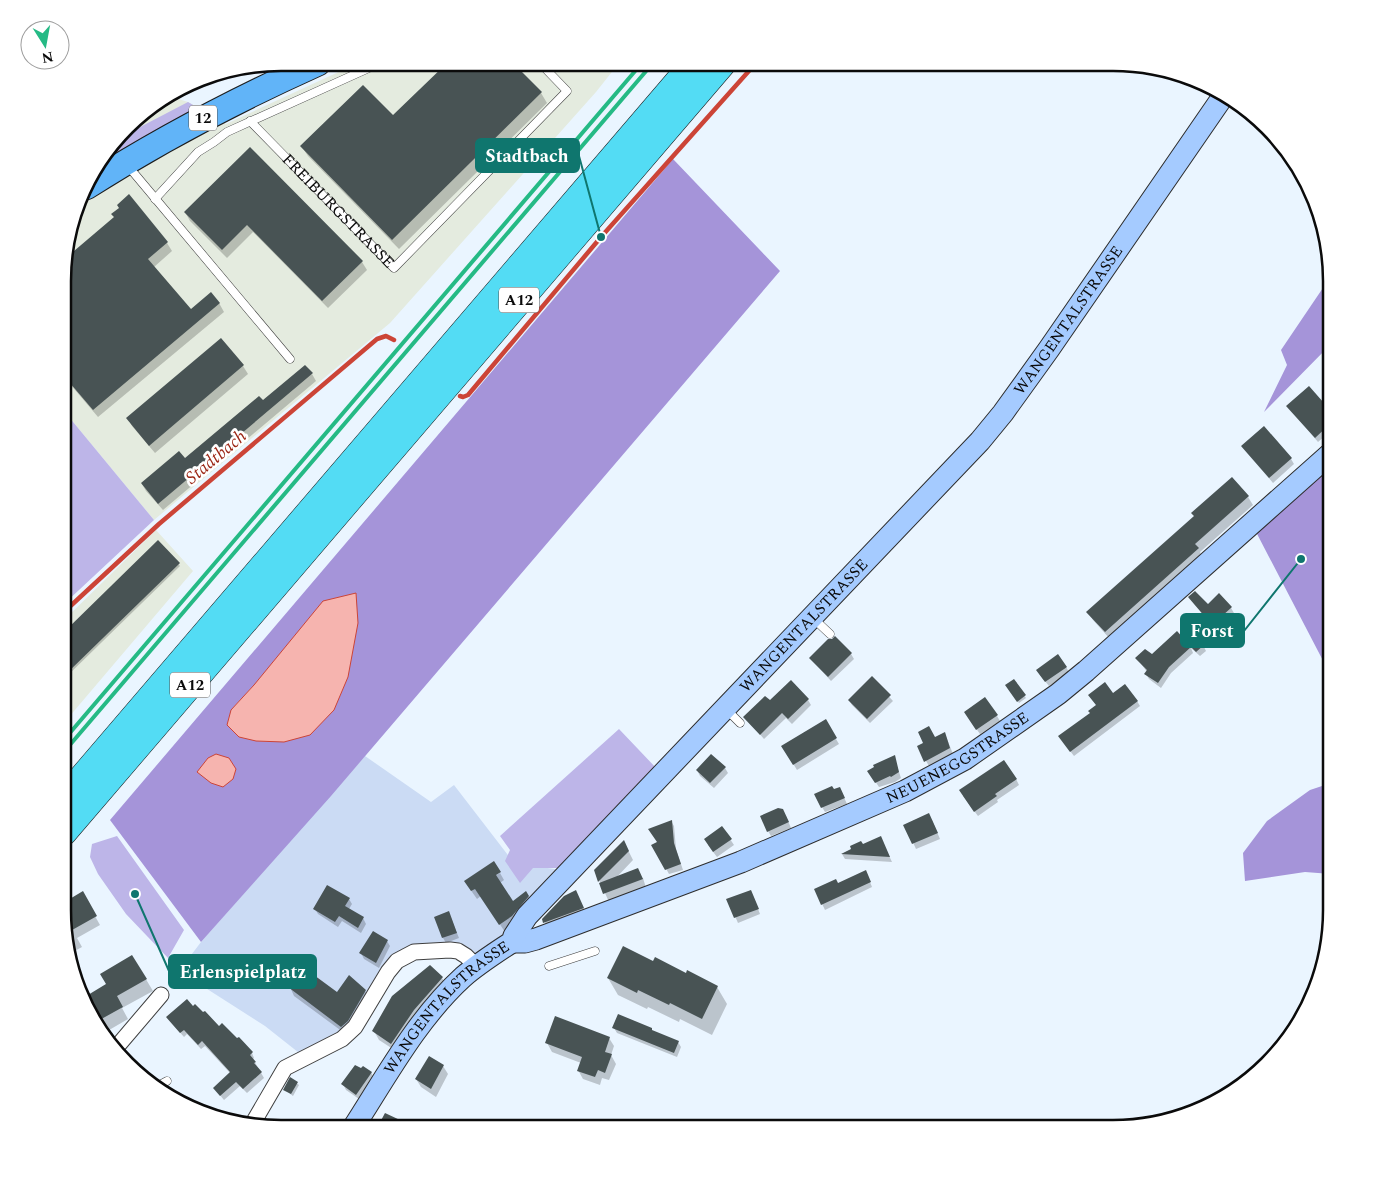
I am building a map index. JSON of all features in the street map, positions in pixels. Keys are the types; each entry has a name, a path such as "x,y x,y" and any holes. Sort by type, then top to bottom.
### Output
{"highway":[{"name":"A12","path":"71,792 688,71"},
{"name":"A12","path":"71,823 715,71"}],"main road":[{"name":"12","path":"97,180 125,162 212,114 300,71"}],"street":[{"name":"WANGENTALSTRASSE","path":"358,1120 400,1055 434,1008 476,966 512,942 527,916 733,716 813,617 955,469 1003,414 1221,101"},
{"name":"NEUENEGGSTRASSE","path":"512,942 525,942 536,939 741,862 905,791 965,759 1058,694 1086,671 1323,460"},
{"path":"255,1118 286,1068 342,1039 355,1027 388,972 397,962 414,952 450,950 458,951 476,966"},
{"path":"120,1044 161,995"}],"lane":[{"path":"155,199 198,152 227,132 360,71"},
{"name":"FREIBURGSTRASSE","path":"250,121 394,268 567,91 548,71"},
{"path":"125,162 290,359"},
{"path":"813,617 830,634"},
{"path":"550,966 595,951"},
{"path":"163,1083 167,1081"}],"shaded area":[{"path":"341,71 613,71 390,323 154,520 71,419 71,281 75,240 82,214 99,176 123,143 153,115 177,99 188,102 226,124"},
{"path":"188,102 200,109 112,157 138,128"},
{"path":"673,159 780,271 331,796 201,942 110,820","holes":["254,685 334,710 231,710"]},
{"path":"1323,288 1323,352 1264,412 1287,365 1281,350"},
{"path":"71,419 154,520 71,597"},
{"path":"1323,468 1323,661 1255,530"},
{"path":"156,530 193,571 71,715 71,613"},
{"path":"356,593 358,623 348,677 334,710 310,735 284,742 256,741 239,737 227,725 231,710 323,601"},
{"path":"619,729 658,770 564,868 533,868 520,883 505,861 510,850 500,836"},
{"path":"216,754 229,758 236,769 233,779 223,787 211,783 197,772 208,758"},
{"path":"365,756 431,802 454,785 514,863 561,870 535,902 492,945 464,967 460,959 456,957 416,958 391,974 368,1015 308,1060 265,1026 179,971 201,942"},
{"path":"1323,786 1323,873 1305,872 1245,881 1243,853 1267,821 1310,790"},
{"path":"117,836 184,930 168,958 126,914 98,874 90,857 92,844"}],"building":[{"path":"439,71 521,71 542,92 392,240 300,146 363,85 393,115"},
{"path":"250,147 363,261 322,301 247,225 222,250 184,212"},
{"path":"129,194 168,242 148,259 191,309 211,292 220,303 93,410 71,384 71,281 73,254 73,251 114,217 111,214 119,208 117,205"},
{"path":"221,338 244,365 149,446 126,418"},
{"path":"305,365 313,373 158,504 141,483 179,451 185,458 259,396 263,400"},
{"path":"1309,386 1323,402 1323,430 1315,438 1286,406"},
{"path":"1264,426 1292,458 1269,478 1241,446"},
{"path":"1232,477 1249,496 1195,544 1199,548 1105,632 1086,612 1194,516 1191,513"},
{"path":"158,540 180,563 71,669 71,625"},
{"path":"1195,591 1208,604 1219,593 1232,607 1212,625 1188,597"},
{"path":"1177,631 1184,639 1192,632 1204,645 1196,652 1191,647 1169,667 1158,683 1144,674 1147,670 1135,658 1145,649 1152,654"},
{"path":"835,636 852,653 828,677 809,658 828,639 832,639"},
{"path":"1058,654 1067,667 1045,682 1036,670"},
{"path":"872,676 891,695 867,719 848,700"},
{"path":"1014,679 1026,695 1017,702 1005,685"},
{"path":"791,680 809,699 788,719 782,713 760,735 743,717 765,696 770,700"},
{"path":"1105,682 1113,693 1125,684 1138,701 1070,752 1058,736 1090,713 1088,711 1096,705 1088,695"},
{"path":"985,697 998,715 976,730 964,712"},
{"path":"826,719 837,738 793,765 781,746"},
{"path":"929,726 935,737 945,732 950,748 924,762 917,746 923,743 918,732"},
{"path":"711,754 726,767 710,783 696,770"},
{"path":"895,755 899,772 875,783 867,771 874,767 873,765"},
{"path":"1004,760 1017,779 974,812 959,790"},
{"path":"832,786 834,789 840,787 845,798 821,808 814,794"},
{"path":"778,808 783,809 789,822 767,832 760,816"},
{"path":"929,813 938,833 912,844 903,825"},
{"path":"672,820 674,843 681,864 665,870 651,845 657,842 648,829"},
{"path":"722,826 732,839 713,852 704,839"},
{"path":"881,836 890,857 841,854 851,849 850,846 861,841 863,844"},
{"path":"624,840 629,851 598,882 594,870"},
{"path":"494,861 501,872 496,875 513,901 526,891 529,896 512,916 499,925 475,889 471,891 464,881"},
{"path":"638,868 643,879 603,894 599,883"},
{"path":"866,870 871,882 821,905 814,889 836,879 838,883"},
{"path":"327,885 350,898 345,906 364,917 358,928 339,916 335,922 313,909"},
{"path":"576,890 584,908 543,923 542,919 564,896"},
{"path":"751,890 759,909 734,918 726,899"},
{"path":"83,891 97,916 72,930 71,910 71,898"},
{"path":"449,911 457,933 442,938 434,917"},
{"path":"373,931 388,940 376,963 359,953"},
{"path":"623,946 653,961 655,957 686,973 687,970 718,986 702,1019 670,1003 669,1005 638,990 637,993 607,978"},
{"path":"132,955 147,979 117,996 123,1007 102,1019 89,994 106,984 100,974"},
{"path":"430,965 443,977 414,1010 391,1044 372,1031 392,996"},
{"path":"303,967 337,992 349,975 366,990 348,1021 341,1027 288,987"},
{"path":"187,999 193,1006 195,1004 203,1012 205,1011 219,1026 222,1023 253,1052 250,1055 262,1072 243,1089 236,1082 220,1096 213,1088 230,1072 202,1041 198,1045 184,1030 180,1033 166,1017"},
{"path":"618,1014 679,1041 674,1053 612,1028"},
{"path":"555,1016 610,1037 605,1052 612,1054 605,1073 598,1070 595,1077 577,1071 582,1057 545,1043"},
{"path":"429,1056 444,1065 431,1089 415,1079"},
{"path":"355,1065 361,1068 363,1066 372,1072 356,1095 341,1084"},
{"path":"290,1077 298,1082 291,1094 283,1090"},
{"path":"385,1113 400,1120 381,1120"}],"waterway":[{"name":"Stadtbach","path":"460,396 468,395 601,237 749,71"},
{"name":"Stadtbach","path":"71,606 159,524 377,339 386,336 394,340"}],"railway":[{"path":"71,732 635,71"},
{"path":"71,744 646,71"}],"place":[{"name":"Stadtbach","path":"601,237"},
{"name":"Forst","path":"1301,559"},
{"name":"Erlenspielplatz","path":"135,894"}]}
